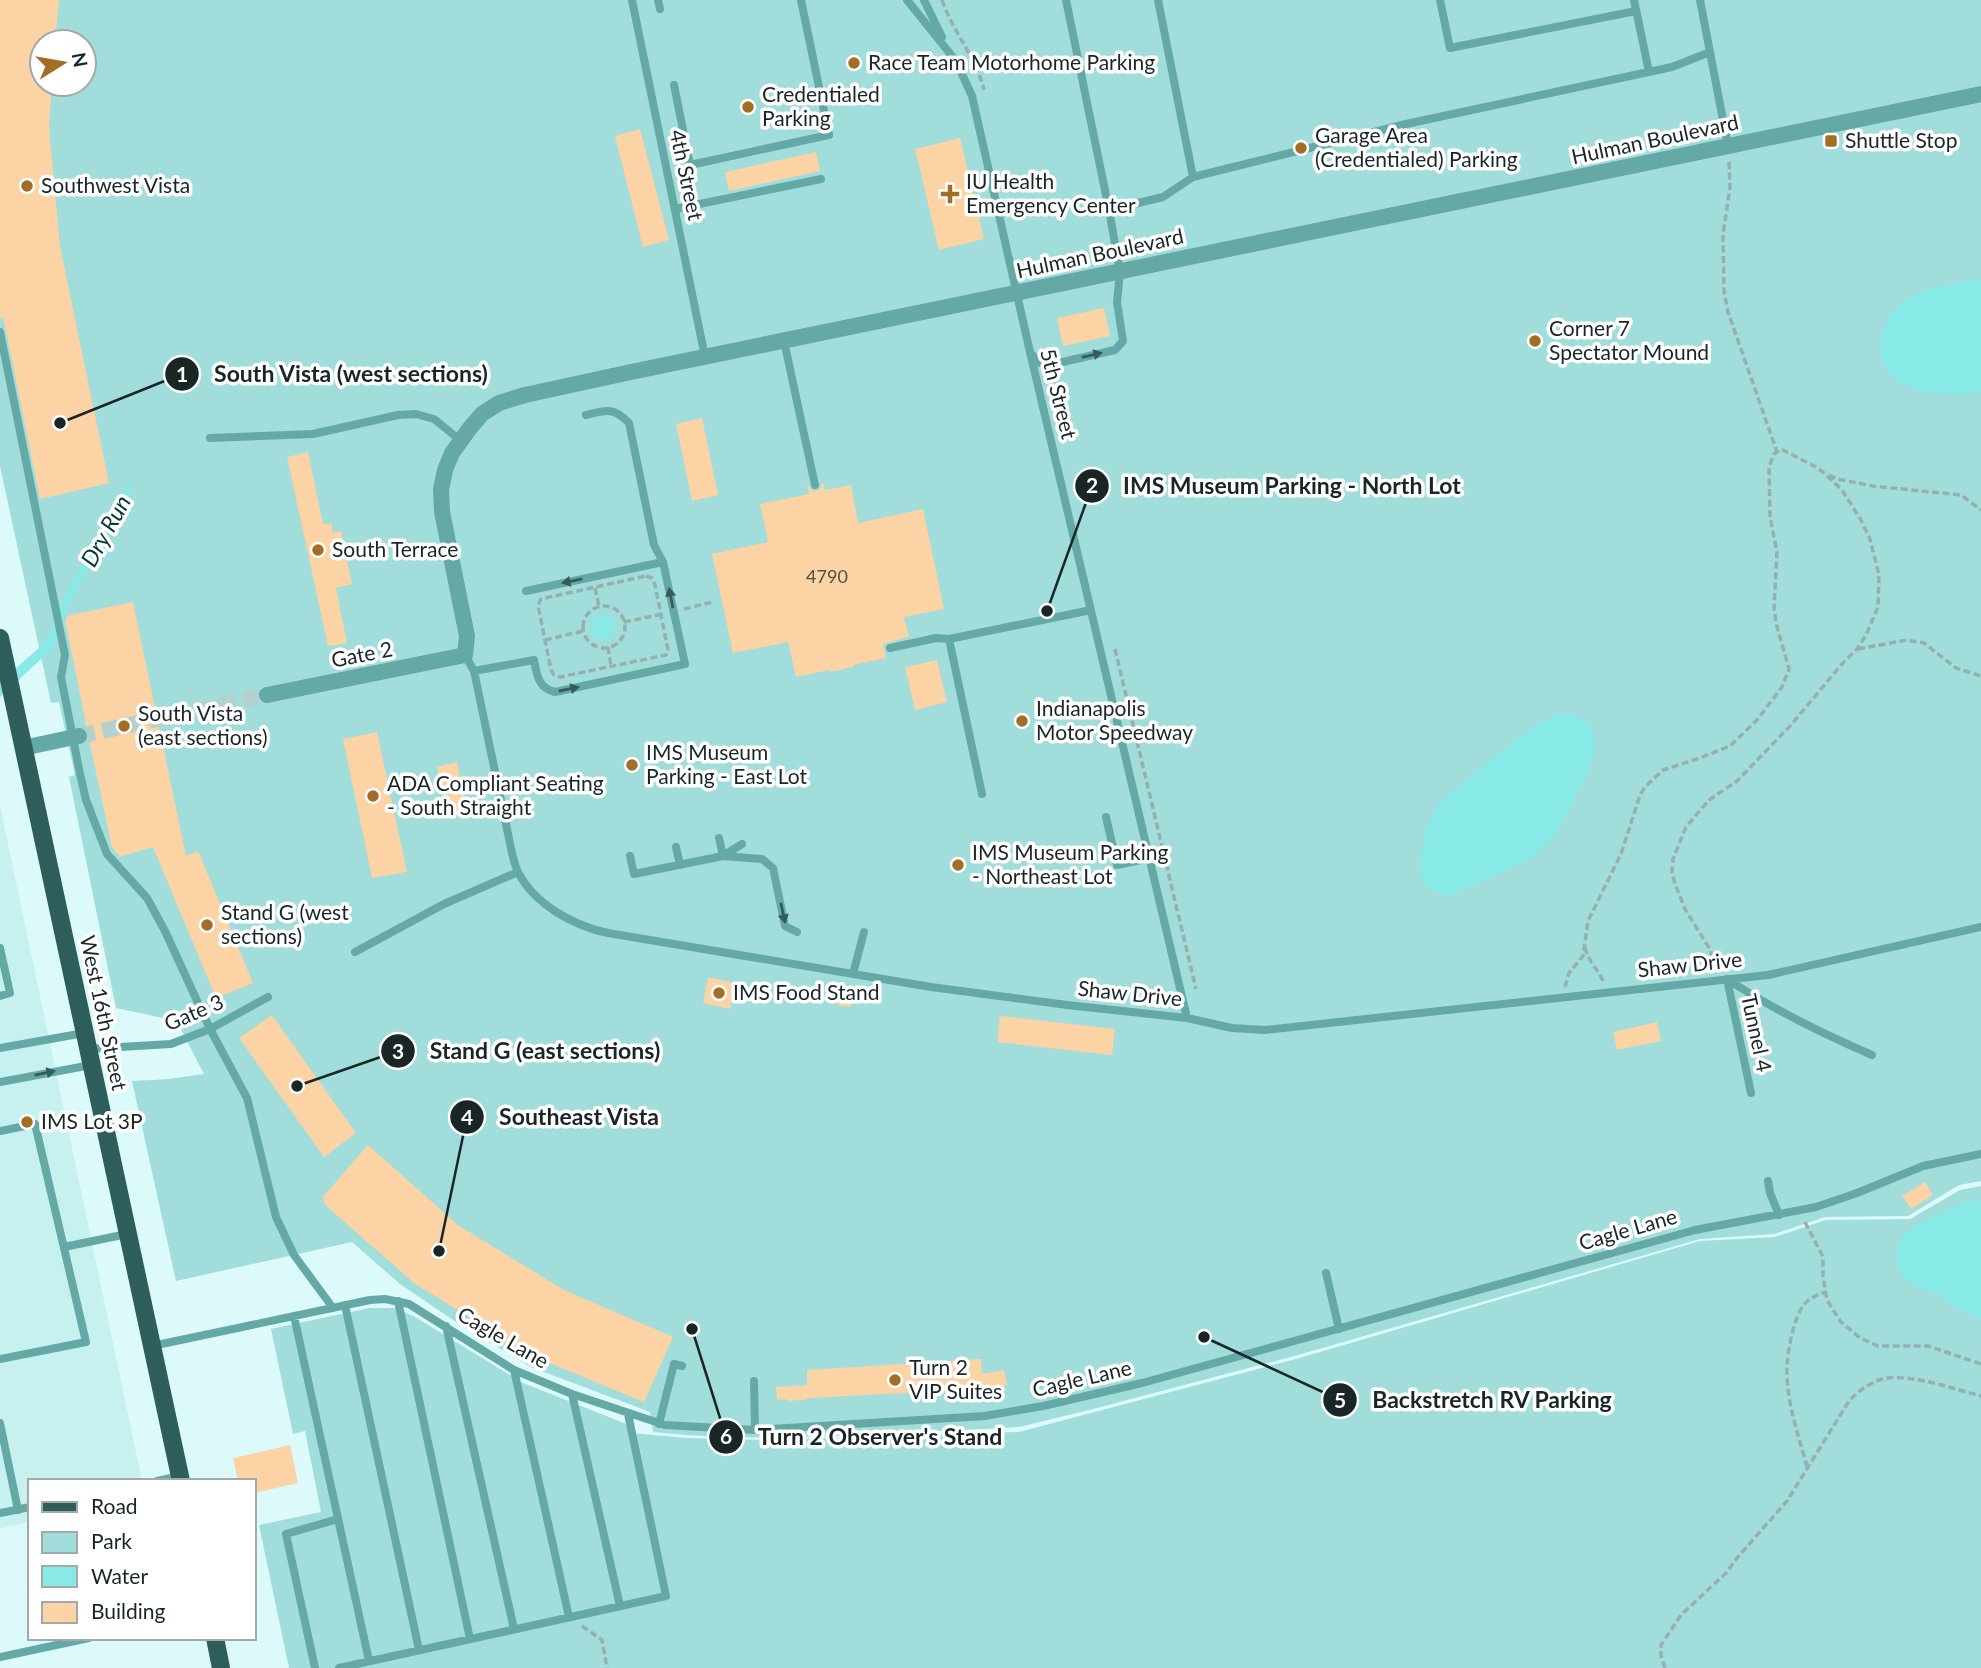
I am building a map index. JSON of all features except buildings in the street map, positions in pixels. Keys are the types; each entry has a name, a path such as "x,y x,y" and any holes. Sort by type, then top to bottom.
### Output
{"main road":[{"name":"West 16th Street","path":"1,643 180,1478"},
{"path":"215,1640 221,1668"}],"street":[{"name":"Hulman Boulevard","path":"464,655 467,636 446,536 441,489 445,470 460,440 482,414 499,403 534,393 705,357 1981,94"},
{"name":"Gate 2","path":"267,695 464,655"},
{"path":"23,748 76,736"}],"lane":[{"name":"4th Street","path":"632,0 705,357"},
{"path":"674,85 690,165 829,135 801,0"},
{"name":"5th Street","path":"907,0 956,61 968,84 976,112 1187,1018"},
{"path":"924,0 933,22 956,61"},
{"path":"1030,352 1042,364 1054,364 1115,350 1123,341 1117,302 1120,272 1066,0"},
{"path":"1157,0 1193,177"},
{"path":"1440,0 1450,48 1636,11"},
{"path":"1634,0 1649,72"},
{"path":"1700,0 1728,146"},
{"path":"1109,210 1163,197 1193,177 1406,124 1672,67 1710,52"},
{"path":"675,209 821,179"},
{"path":"0,332 65,655 61,677 76,736 86,800 107,854 147,898 165,931 210,1029 247,1098 276,1217 293,1255 333,1308"},
{"path":"785,341 815,485"},
{"path":"474,671 534,660 538,679 546,689 555,692 684,664 663,562 654,545 629,423 620,413 606,410 586,415"},
{"path":"210,438 313,434 398,415 416,414 434,419 460,440"},
{"path":"526,590 663,562"},
{"path":"890,648 936,638 949,639 1091,610"},
{"path":"949,639 982,794"},
{"name":"Shaw Drive","path":"464,655 474,671 518,872 540,900 598,931 931,987 1187,1018 1232,1028 1276,1029 1768,975 1981,927"},
{"path":"1106,817 1117,865 1150,858"},
{"path":"719,838 723,856"},
{"path":"723,856 742,844"},
{"path":"676,847 680,865"},
{"path":"630,856 634,874 723,856 762,859 773,868 785,926 797,932"},
{"path":"355,952 444,904 518,872"},
{"path":"777,888 787,886"},
{"path":"853,974 864,932"},
{"path":"0,948 10,993 0,996"},
{"path":"1727,979 1813,1029 1872,1055"},
{"name":"Tunnel 4","path":"1727,979 1751,1093"},
{"name":"Gate 3","path":"87,1049 171,1044 210,1029 268,997"},
{"path":"0,1048 87,1049"},
{"path":"0,1082 87,1049"},
{"path":"0,1131 35,1124 86,1342 0,1359"},
{"name":"Cagle Lane","path":"152,1346 385,1299 418,1309 514,1370 572,1394 659,1424 755,1430 985,1416 1142,1384 1695,1230 1816,1208 1923,1166 1981,1154"},
{"path":"1768,1181 1779,1215"},
{"path":"64,1247 127,1234"},
{"path":"1326,1273 1339,1329"},
{"path":"398,1301 470,1639"},
{"path":"345,1305 419,1650"},
{"path":"293,1316 338,1519 376,1662"},
{"path":"446,1326 514,1629"},
{"path":"659,1424 674,1364 682,1366"},
{"path":"514,1370 569,1617"},
{"path":"754,1381 755,1430"},
{"path":"572,1394 620,1606"},
{"path":"339,1668 666,1596 628,1414"},
{"path":"0,1423 18,1510"},
{"path":"0,1513 28,1508"},
{"path":"315,1668 286,1534 338,1519"},
{"path":"0,1657 80,1640"}],"path":[{"path":"1728,146 1730,188 1723,234 1724,291 1728,312 1777,452"},
{"path":"1566,996 1565,984 1569,973 1583,956 1588,921 1621,854 1645,787 1663,770 1730,746 1757,720 1782,687 1789,669 1774,608 1777,552 1770,517 1769,467 1771,459 1781,450 1824,473 1842,490 1861,520 1870,539 1879,575 1878,607 1857,649 1772,747 1737,781 1709,800 1686,827 1673,859 1672,872 1685,909 1711,951 1713,962"},
{"path":"1824,473 1837,479 1874,486 1961,495 1981,509"},
{"path":"595,587 599,606"},
{"path":"599,606 617,611 624,622 623,635 614,645 608,647 595,646 585,637 583,631 584,618 599,606"},
{"path":"539,609 551,670 554,676 560,677"},
{"path":"545,640 583,631"},
{"path":"1857,649 1907,640 1924,643 1956,668 1981,676"},
{"path":"663,656 667,653 667,645"},
{"path":"608,647 611,666"},
{"path":"1585,945 1587,958 1603,978 1607,992"},
{"path":"1799,1211 1823,1257 1827,1300 1840,1321 1860,1338 1878,1346 1928,1346 1981,1364"},
{"path":"1807,1469 1793,1417 1786,1374 1791,1337 1800,1309 1813,1296 1826,1292"},
{"path":"1665,1668 1661,1645 1681,1615 1726,1573 1787,1502 1849,1401 1858,1391 1884,1378 1901,1378 1981,1396"},
{"path":"569,1617 601,1640 607,1668"}],"shaded area":[{"path":"0,806 142,1479 28,1479 28,1522 0,1528"}],"green space":[{"name":"Indianapolis Motor Speedway","path":"0,0 1981,0 1981,1181 1959,1185 1908,1216 1825,1217 1774,1234 1700,1239 1298,1355 1019,1427 777,1437 653,1432 650,1412 531,1367 456,1322 400,1284 352,1242 176,1281 132,1081 204,1074 173,1014 163,1018 116,1008 69,777 75,775 59,702 51,703 0,466"},
{"path":"1981,1186 1981,1668 289,1668 259,1525 321,1512 305,1431 293,1434 271,1329 369,1308 396,1308 523,1383 629,1425 631,1433 687,1438 767,1440 1019,1432 1296,1359 1700,1241 1775,1237 1826,1220 1910,1219 1960,1190"}],"water":[{"path":"1981,279 1981,392 1927,393 1893,377 1886,369 1880,350 1883,330 1893,312 1908,299 1928,290"},
{"name":"Dry Run","path":"130,481 132,491 68,607 56,642 51,650 0,697 0,682 47,638 103,523"},
{"path":"603,615 612,618 615,627 612,636 603,639 594,636 591,627 594,618"},
{"path":"1572,714 1590,726 1594,733 1595,747 1588,772 1556,834 1533,857 1459,892 1447,896 1429,888 1422,877 1421,858 1428,826 1437,806 1529,730 1556,716"},
{"path":"1971,1200 1981,1201 1981,1319 1952,1306 1941,1295 1917,1287 1906,1279 1898,1267 1897,1246 1904,1234"}],"tunnel":[{"path":"79,736 267,695"}],"place":[{"name":"Race Team Motorhome Parking","path":"854,63"},
{"name":"Credentialed Parking","path":"748,107"},
{"name":"Shuttle Stop","path":"1831,141"},
{"name":"Garage Area (Credentialed) Parking","path":"1301,148"},
{"name":"Southwest Vista","path":"27,186"},
{"name":"IU Health Emergency Center","path":"950,194"},
{"name":"Corner 7 Spectator Mound","path":"1535,341"},
{"name":"South Vista (west sections)","path":"60,423"},
{"name":"South Terrace","path":"318,550"},
{"name":"IMS Museum Parking - North Lot","path":"1047,611"},
{"name":"Indianapolis Motor Speedway","path":"1022,721"},
{"name":"South Vista (east sections)","path":"124,726"},
{"name":"IMS Museum Parking - East Lot","path":"632,765"},
{"name":"ADA Compliant Seating - South Straight","path":"373,796"},
{"name":"IMS Museum Parking - Northeast Lot","path":"958,865"},
{"name":"Stand G (west sections)","path":"207,925"},
{"name":"IMS Food Stand","path":"719,993"},
{"name":"Stand G (east sections)","path":"297,1086"},
{"name":"IMS Lot 3P","path":"27,1122"},
{"name":"Southeast Vista","path":"439,1251"},
{"name":"Turn 2 Observer's Stand","path":"692,1329"},
{"name":"Backstretch RV Parking","path":"1204,1337"},
{"name":"Turn 2 VIP Suites","path":"895,1380"}]}
